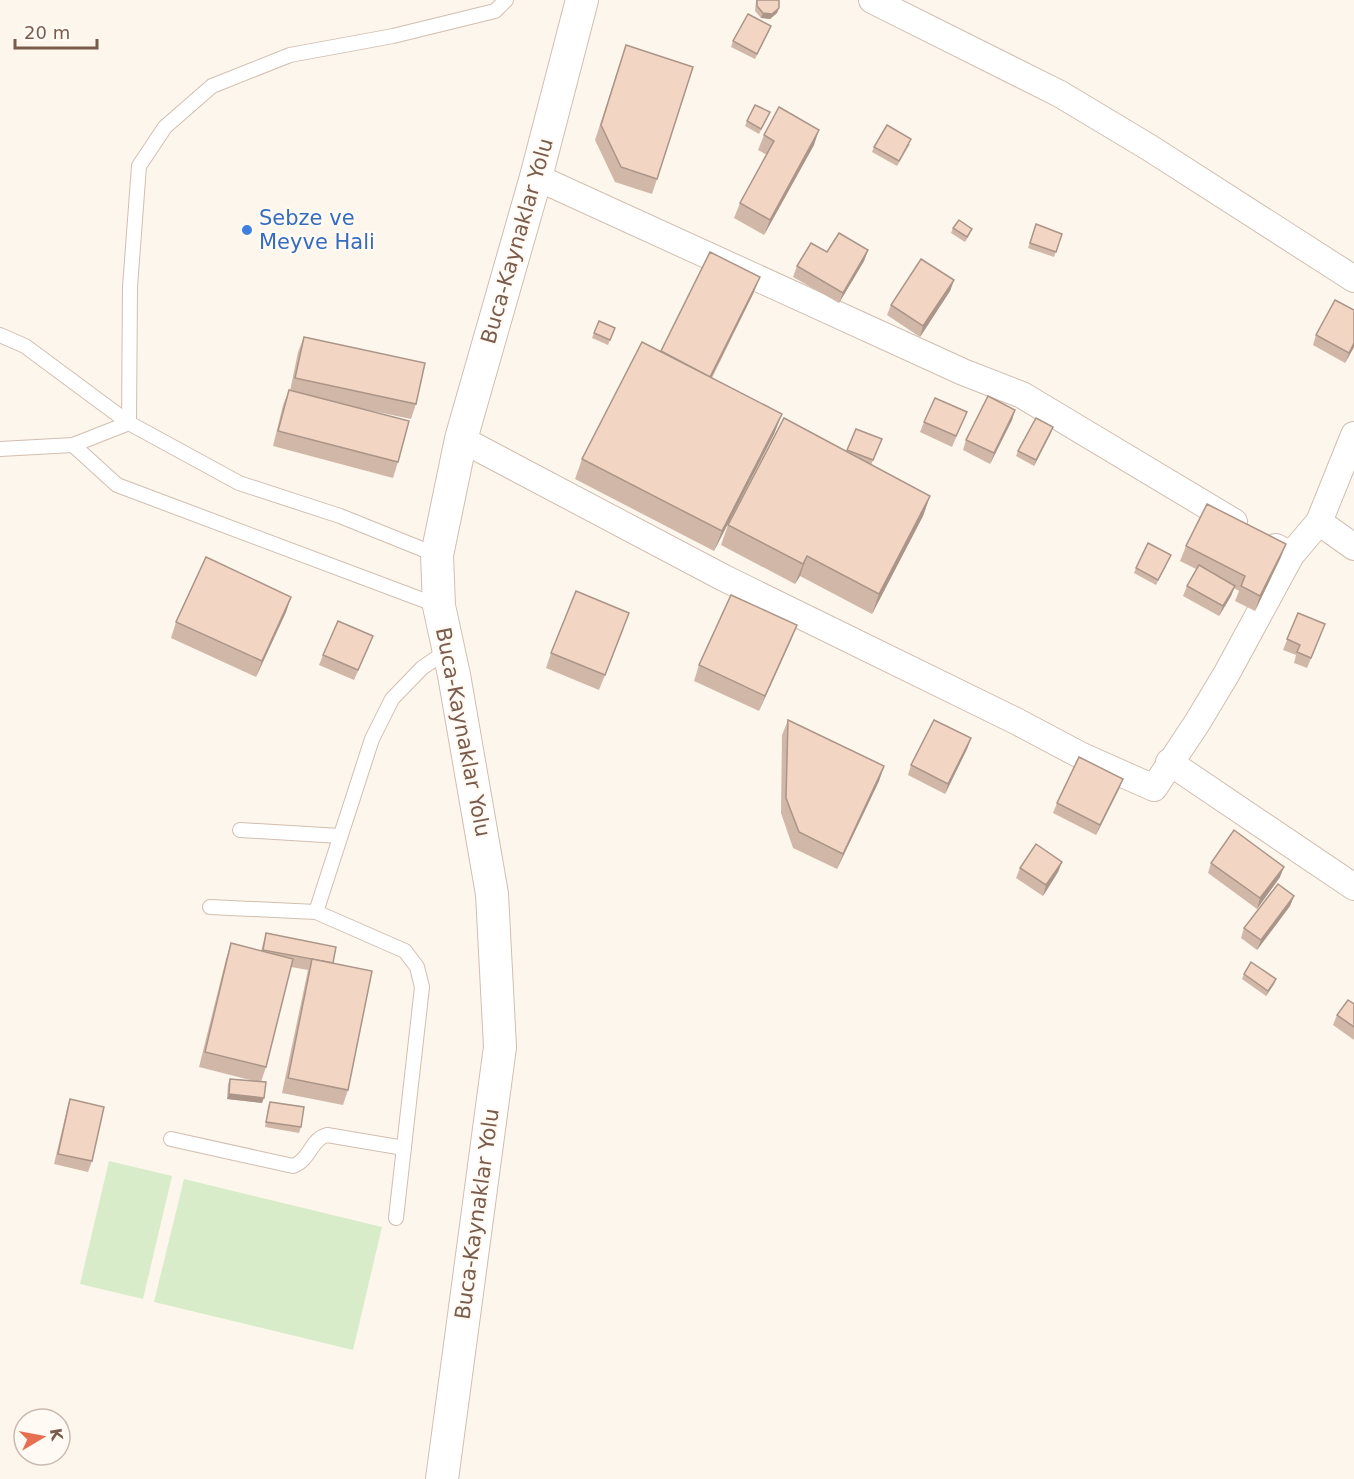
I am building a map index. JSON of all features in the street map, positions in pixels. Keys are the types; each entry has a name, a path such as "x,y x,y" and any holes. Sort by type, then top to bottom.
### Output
{"street":[{"name":"Buca-Kaynaklar Yolu","path":"442,1479 500,1047 492,894 439,606 437,555 461,439 536,177 582,0"},
{"path":"872,0 1059,94 1150,148 1354,279"},
{"path":"536,177 963,372 1022,395 1291,555"},
{"path":"461,439 724,578 1017,721 1082,756 1154,788 1227,673 1291,555 1319,522 1354,435"},
{"path":"1319,522 1354,547"},
{"path":"1169,762 1354,886"}],"lane":[{"path":"129,423 130,287 139,166 165,127 212,86 290,55 393,36 495,11 506,0"},
{"path":"0,335 25,346 129,423 239,483 340,516 437,555"},
{"path":"0,449 73,445 129,423"},
{"path":"73,445 117,485 439,606"},
{"path":"316,912 372,739 392,699 422,668 448,650"},
{"path":"240,830 340,836"},
{"path":"210,908 316,912 405,951 417,967 422,987 396,1218"},
{"path":"171,1139 293,1166 303,1161 317,1140 327,1135 404,1148"}],"green space":[{"path":"109,1161 172,1176 143,1299 80,1284"},
{"path":"184,1179 382,1227 353,1350 154,1302"}],"building":[{"path":"757,0 779,0 779,8 772,14 763,13 757,6"},
{"path":"748,14 771,26 757,54 733,41"},
{"path":"626,45 693,67 657,179 621,167 601,125"},
{"path":"755,105 770,112 761,129 747,121"},
{"path":"779,107 819,130 770,220 740,203 774,141 764,135"},
{"path":"887,125 911,139 899,161 874,147"},
{"path":"959,220 972,229 967,237 953,228"},
{"path":"1036,224 1062,234 1056,252 1030,243"},
{"path":"839,233 868,250 843,293 797,266 811,243 827,252"},
{"path":"710,252 760,277 710,377 661,351"},
{"path":"921,259 954,280 923,326 891,305"},
{"path":"1335,300 1354,310 1354,343 1349,353 1316,335"},
{"path":"599,321 615,328 610,340 594,333"},
{"path":"304,337 425,363 416,404 295,378"},
{"path":"642,342 782,414 722,531 582,459"},
{"path":"289,390 409,421 398,462 278,431"},
{"path":"988,396 1015,410 994,453 966,440"},
{"path":"935,398 967,412 956,436 924,422"},
{"path":"784,418 930,496 879,594 807,556 803,564 728,525"},
{"path":"1036,418 1053,427 1036,460 1018,451"},
{"path":"856,429 882,439 873,460 847,450"},
{"path":"1207,504 1286,544 1260,596 1241,586 1245,576 1186,546"},
{"path":"1148,543 1171,555 1158,580 1136,568"},
{"path":"206,557 291,597 262,661 176,622"},
{"path":"1199,565 1235,586 1223,606 1187,586"},
{"path":"576,591 629,613 605,675 551,653"},
{"path":"731,595 797,625 765,696 699,665"},
{"path":"1298,613 1325,624 1311,658 1297,652 1300,645 1287,639"},
{"path":"338,621 373,636 358,670 323,655"},
{"path":"788,720 884,766 843,854 799,832 786,798"},
{"path":"934,720 971,738 948,784 911,765"},
{"path":"1079,757 1123,779 1100,825 1057,803"},
{"path":"1234,830 1284,867 1260,898 1211,863"},
{"path":"1036,844 1062,862 1046,885 1020,868"},
{"path":"1278,884 1294,896 1261,940 1244,928"},
{"path":"266,933 336,947 333,963 263,950"},
{"path":"231,943 293,959 266,1067 205,1052"},
{"path":"312,959 372,971 348,1090 288,1078"},
{"path":"1251,962 1276,979 1268,991 1244,974"},
{"path":"1348,1000 1354,1004 1354,1027 1337,1015"},
{"path":"230,1079 266,1082 264,1098 229,1094"},
{"path":"70,1099 104,1107 92,1161 58,1154"},
{"path":"270,1102 304,1107 301,1127 266,1122"}],"place":[{"name":"Sebze ve Meyve Hali","path":"247,230"}]}
